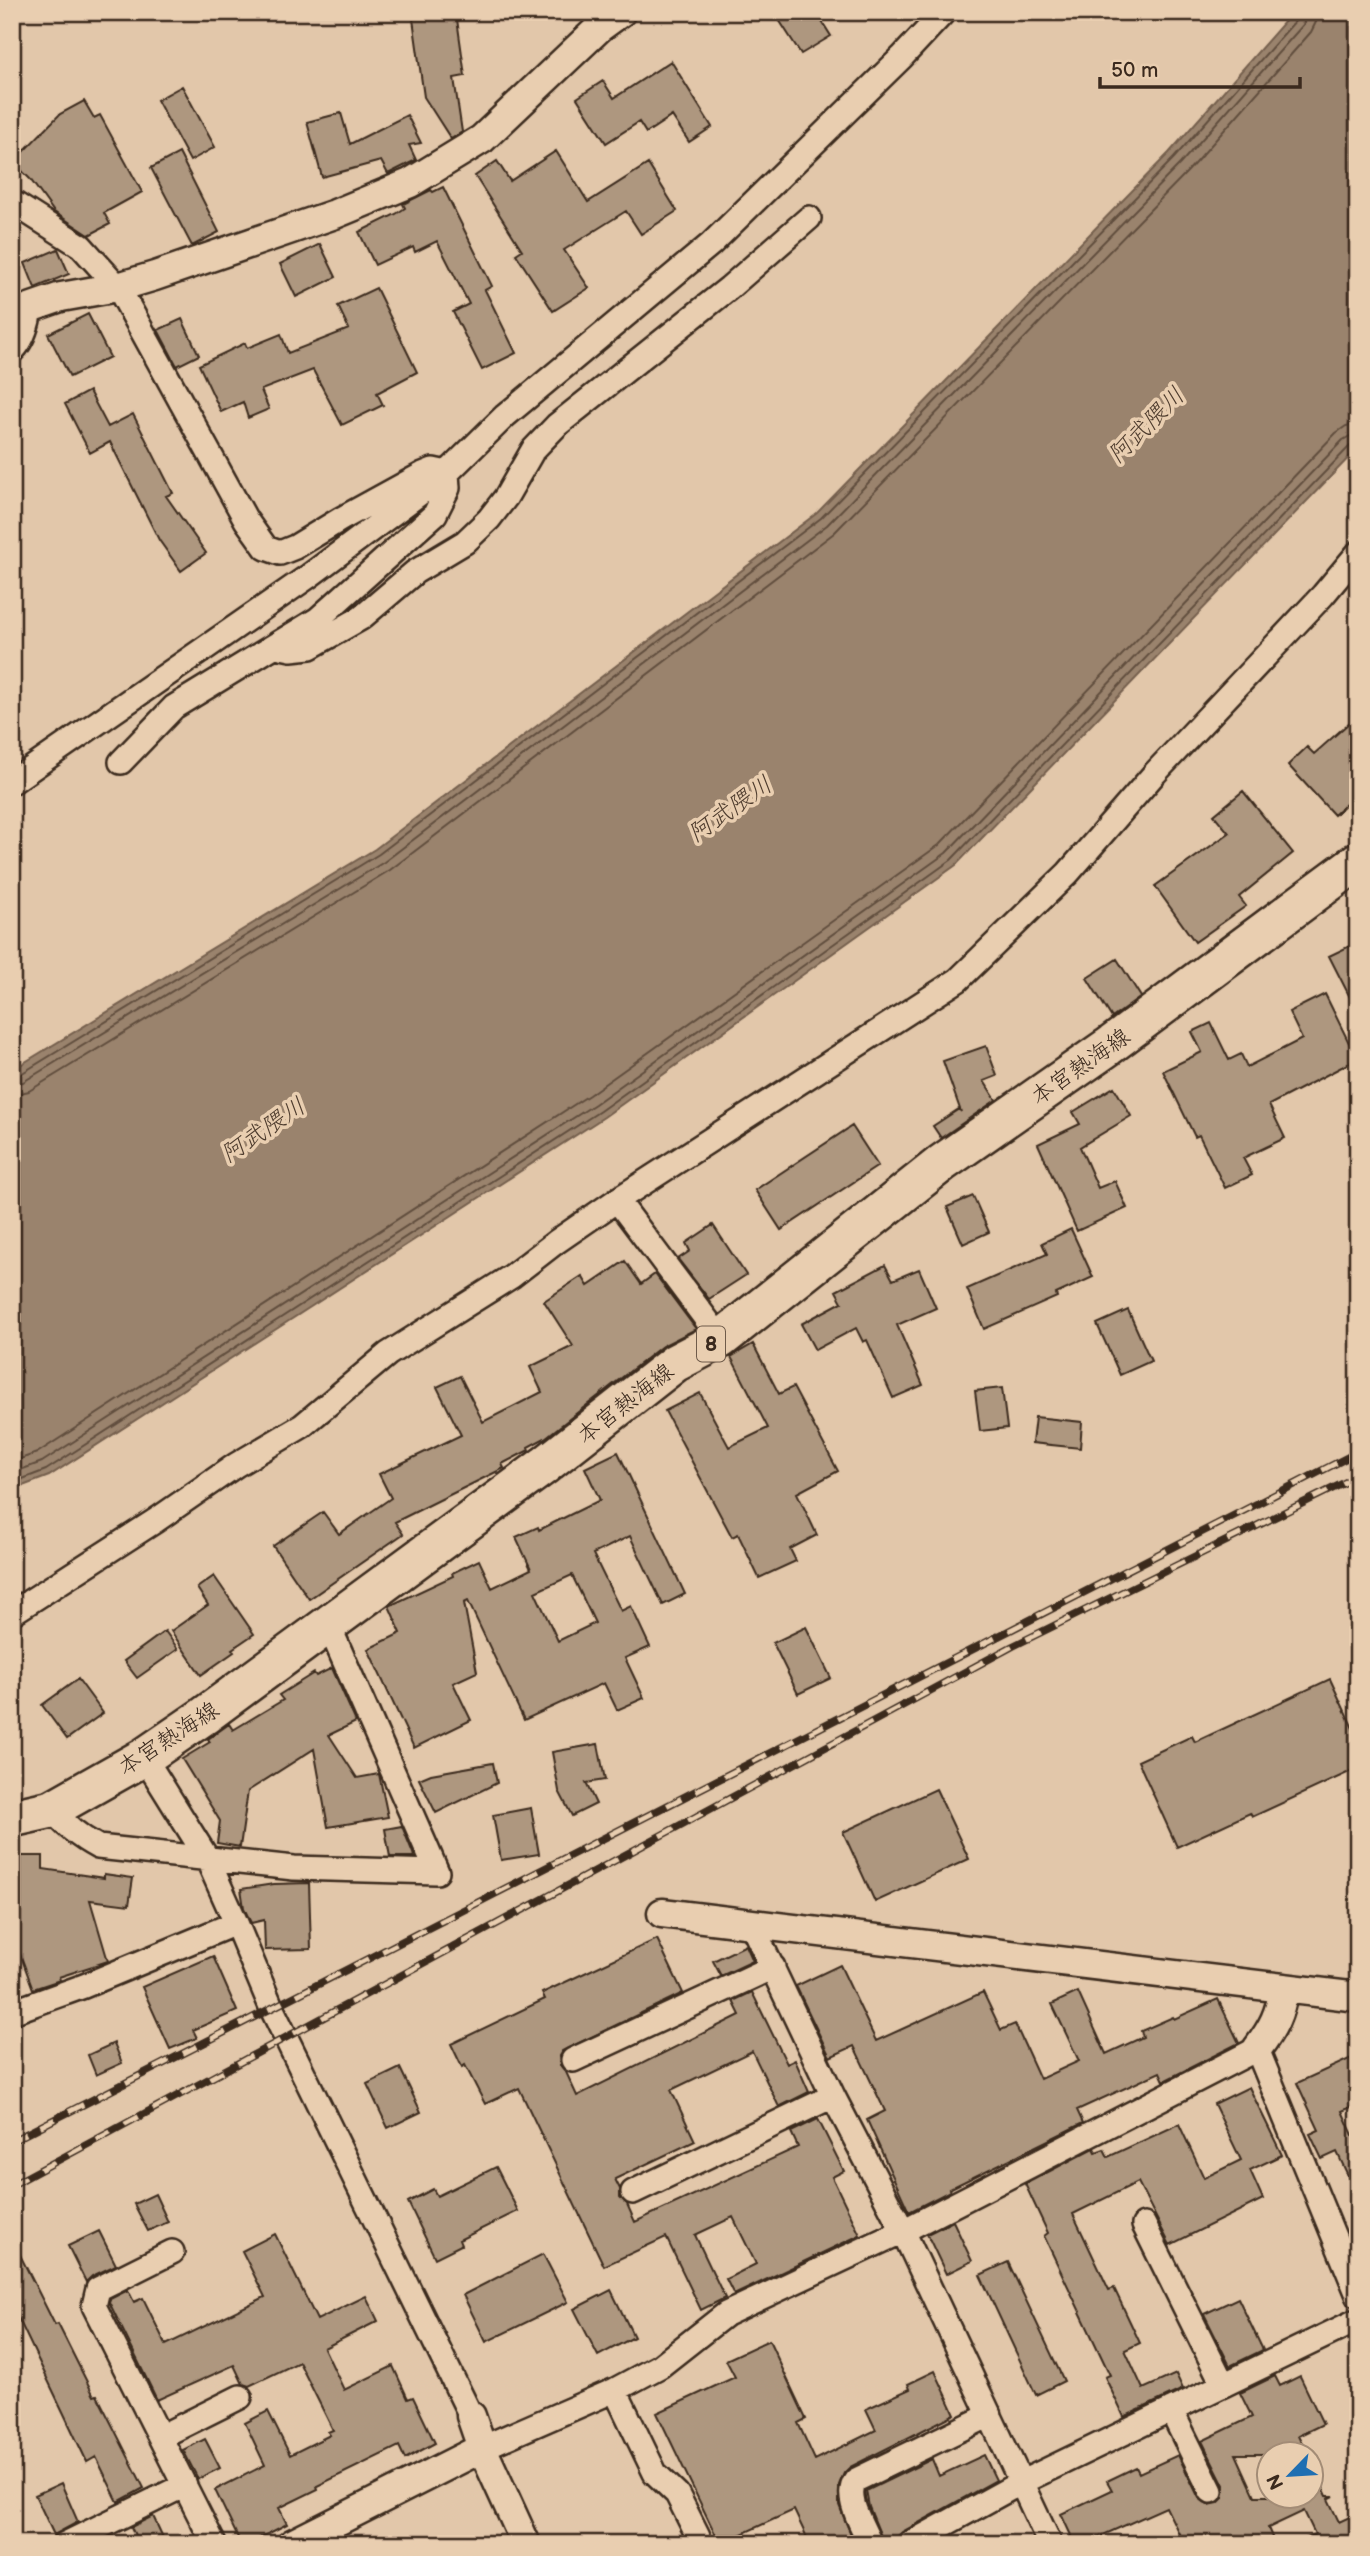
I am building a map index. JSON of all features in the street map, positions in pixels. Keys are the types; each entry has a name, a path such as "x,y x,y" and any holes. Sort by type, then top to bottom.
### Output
{"main road":[{"name":"本宮熱海線","path":"12,1818 52,1809 144,1757 329,1626 545,1465 675,1363 721,1339 942,1163 1108,1047 1358,861"}],"street":[{"path":"17,312 61,297 118,287 335,214 410,183 482,139 599,28 621,12"},
{"path":"12,782 309,576 447,473 505,416 711,244 902,57 944,12"},
{"path":"12,202 81,246 118,287 246,520 266,548 280,553 295,547 423,474 433,470 447,473"},
{"path":"276,646 291,649 310,647 361,618 415,572 465,542 498,508 533,450 557,425 729,288 809,218"},
{"path":"12,351 18,346 28,320 17,312"},
{"path":"121,762 174,707 318,619 435,514 448,488 447,473"},
{"path":"12,1613 236,1465 302,1426 388,1354 512,1276 617,1200 958,980 1068,873 1155,773 1323,595 1358,553"},
{"path":"617,1200 721,1339"},
{"path":"52,1809 64,1824 97,1847 294,1868 437,1872 329,1626"},
{"path":"144,1757 206,1858 272,2009 471,2416 482,2448 526,2544"},
{"path":"662,1913 1358,1997"},
{"path":"12,2012 84,1986 236,1923"},
{"path":"751,1923 833,2096 903,2231 1050,2544"},
{"path":"573,2060 773,1967"},
{"path":"292,2544 482,2448 615,2390 660,2366 726,2314 903,2231 1257,2049 1270,2032 1280,2011 1284,1988"},
{"path":"1257,2049 1358,2295"},
{"path":"633,2192 833,2096"},
{"path":"1144,2225 1223,2384"},
{"path":"172,2252 98,2289 94,2306 214,2544"},
{"path":"909,2544 1020,2483 1358,2320"},
{"path":"615,2390 655,2473 677,2494 698,2536 698,2544"},
{"path":"160,2437 240,2397"},
{"path":"1171,2410 1211,2491"},
{"path":"870,2544 852,2500 852,2486 856,2480 990,2415"},
{"path":"65,2544 184,2485"}],"water":[{"name":"阿武隈川","path":"1293,12 1358,12 1358,448 956,865 604,1117 49,1476 12,1490 12,1070 375,849 817,513 1169,153"}],"building":[{"path":"412,12 456,12 465,76 454,78 462,132 451,139 424,97"},
{"path":"774,12 816,12 831,36 801,54"},
{"path":"671,61 712,127 689,142 672,116 646,133 639,122 606,143 577,98 603,81 614,98"},
{"path":"182,86 215,147 190,161 157,100"},
{"path":"84,101 94,118 100,115 142,192 104,213 110,224 89,235 54,212 30,179 13,162 60,114"},
{"path":"341,113 350,144 407,115 421,143 409,145 416,160 388,174 381,161 322,177 307,122"},
{"path":"556,151 588,202 648,164 677,211 641,234 626,211 564,250 589,288 553,311 516,254 522,250 475,176 497,161 510,181"},
{"path":"179,153 219,232 192,246 151,168"},
{"path":"443,187 492,286 485,290 516,353 482,370 453,312 469,304 437,241 415,252 413,247 375,265 359,232 396,214 405,208 403,204"},
{"path":"320,244 336,277 296,297 280,264"},
{"path":"58,249 69,274 35,288 25,263"},
{"path":"376,288 417,372 377,393 383,405 342,425 313,370 261,390 269,409 248,418 243,402 221,412 199,365 245,343 247,348 281,334 288,353 349,329 338,306"},
{"path":"88,314 110,357 70,377 48,334"},
{"path":"182,319 199,355 177,366 158,330"},
{"path":"89,391 108,427 133,414 173,493 166,496 206,553 181,571 159,540 110,442 90,453 65,404"},
{"path":"1358,715 1358,793 1334,815 1288,765 1307,747 1314,754"},
{"path":"1243,791 1293,853 1239,897 1246,906 1195,942 1155,886 1229,833 1214,815"},
{"path":"1358,942 1358,1013 1329,956"},
{"path":"1117,959 1141,997 1112,1018 1087,978"},
{"path":"1325,994 1357,1059 1269,1105 1285,1138 1243,1158 1252,1175 1225,1188 1199,1135 1195,1137 1163,1071 1202,1052 1192,1032 1211,1023 1229,1060 1241,1054 1247,1067 1302,1039 1289,1012"},
{"path":"986,1046 997,1076 984,1081 996,1100 941,1138 933,1126 959,1109 961,1112 943,1061"},
{"path":"1114,1087 1131,1116 1080,1147 1098,1188 1115,1181 1127,1208 1077,1231 1038,1144 1080,1124 1073,1112"},
{"path":"852,1126 878,1166 781,1230 755,1190"},
{"path":"973,1196 989,1232 963,1244 947,1207"},
{"path":"713,1225 746,1275 709,1299 678,1259 690,1251 686,1243"},
{"path":"1071,1229 1093,1277 1056,1294 1057,1297 984,1329 967,1289 1047,1254 1042,1243"},
{"path":"625,1261 641,1284 655,1274 696,1329 662,1346 545,1438 528,1447 529,1450 502,1464 504,1468 395,1522 403,1534 309,1599 273,1546 323,1512 339,1534 391,1498 379,1474 461,1435 437,1387 460,1376 483,1422 542,1392 530,1367 573,1346 544,1301 582,1276 588,1286"},
{"path":"885,1265 893,1280 919,1269 936,1308 897,1325 923,1385 893,1398 867,1340 863,1342 856,1328 815,1350 801,1324 842,1302 836,1291"},
{"path":"1128,1310 1151,1361 1120,1375 1097,1324"},
{"path":"753,1344 779,1394 793,1387 838,1471 797,1493 817,1535 790,1549 796,1561 759,1578 738,1534 732,1537 665,1411 700,1393 729,1447 768,1428 731,1357"},
{"path":"1002,1388 1007,1428 980,1431 975,1391"},
{"path":"1035,1417 1082,1422 1080,1448 1032,1443"},
{"path":"618,1452 685,1594 663,1605 630,1536 593,1554 621,1611 631,1606 650,1647 625,1658 644,1698 617,1710 604,1683 524,1720 468,1601 464,1603 477,1672 453,1683 471,1720 414,1748 368,1649 401,1633 389,1606 453,1576 452,1573 479,1560 492,1588 531,1569 516,1537 538,1527 539,1530 600,1500 585,1468","holes":["572,1575 595,1623 558,1641 535,1592"]},
{"path":"214,1576 254,1634 201,1675 171,1631 208,1605 197,1588"},
{"path":"806,1627 831,1678 798,1694 773,1643"},
{"path":"165,1631 178,1649 137,1678 124,1661"},
{"path":"332,1668 356,1722 329,1735 357,1778 379,1774 388,1817 328,1827 314,1749 248,1791 240,1847 217,1843 220,1821 182,1759 210,1742 208,1739 229,1724 233,1730 283,1700 279,1695 314,1673 316,1676"},
{"path":"78,1679 103,1713 67,1739 42,1705"},
{"path":"1330,1679 1358,1739 1358,1768 1252,1817 1250,1813 1177,1847 1138,1761 1192,1736 1195,1742"},
{"path":"598,1744 605,1780 586,1783 596,1804 572,1816 559,1791 552,1752"},
{"path":"493,1763 497,1783 436,1813 419,1779 431,1774"},
{"path":"936,1789 969,1859 875,1902 843,1832"},
{"path":"531,1808 539,1854 501,1860 493,1815"},
{"path":"402,1826 414,1857 390,1857 385,1829"},
{"path":"43,1856 43,1869 104,1878 104,1874 133,1878 129,1905 90,1900 108,1961 59,1977 60,1980 33,1989 19,1951 20,1883 12,1883 12,1857"},
{"path":"309,1883 311,1949 265,1950 264,1920 251,1923 244,1908 241,1889"},
{"path":"657,1939 683,1993 562,2051 559,2056 560,2065 577,2096 740,2015 733,2001 752,1992 787,2064 795,2060 809,2092 779,2107 752,2051 671,2090 695,2141 615,2179 620,2189 620,2197 627,2204 635,2222 798,2147 791,2132 818,2119 844,2171 832,2177 860,2235 734,2295 726,2279 756,2264 733,2217 695,2235 725,2298 701,2310 666,2237 604,2266 519,2088 485,2104 451,2044 545,1999 542,1993"},
{"path":"746,1945 753,1961 721,1976 713,1961"},
{"path":"213,1956 237,2011 193,2030 197,2038 170,2049 142,1987"},
{"path":"840,1965 876,2041 983,1992 1001,2030 1015,2024 1040,2079 1079,2061 1052,2004 1078,1992 1106,2054 1143,2037 1141,2031 1218,1999 1239,2043 1164,2081 1160,2072 1077,2110 1083,2123 949,2189 950,2191 909,2212 867,2120 885,2111 854,2046 830,2057 796,1986"},
{"path":"114,2043 122,2063 96,2075 88,2055"},
{"path":"1358,2055 1358,2104 1342,2111 1358,2146 1358,2197 1337,2152 1322,2159 1310,2134 1319,2130 1297,2083"},
{"path":"400,2068 421,2112 388,2128 367,2084"},
{"path":"1249,2087 1282,2155 1250,2170 1263,2199 1170,2245 1138,2182 1073,2214 1109,2290 1114,2288 1140,2343 1125,2350 1143,2389 1176,2374 1183,2389 1124,2417 1105,2377 1110,2375 1044,2236 1048,2233 1025,2184 1094,2148 1096,2152 1104,2149 1108,2157 1179,2124 1204,2178 1241,2160 1214,2104"},
{"path":"496,2167 518,2211 459,2240 461,2245 435,2258 408,2202 433,2189 437,2196"},
{"path":"155,2194 168,2222 148,2231 134,2204"},
{"path":"953,2221 972,2261 946,2274 927,2234"},
{"path":"99,2231 116,2265 92,2276 86,2282 68,2246"},
{"path":"275,2234 317,2320 366,2296 378,2321 324,2348 344,2390 393,2366 408,2399 413,2397 435,2443 405,2459 399,2446 317,2486 318,2489 279,2508 287,2524 248,2544 241,2544 215,2490 265,2465 245,2423 268,2411 290,2455 330,2435 328,2432 333,2430 299,2362 249,2386 243,2384 234,2365 157,2400 109,2302 128,2290 134,2302 143,2298 166,2345 265,2297 242,2251"},
{"path":"12,2239 55,2325 58,2324 94,2396 97,2395 144,2488 118,2502 96,2457 87,2462 12,2305"},
{"path":"543,2254 568,2302 486,2342 463,2295"},
{"path":"1008,2262 1064,2381 1036,2395 980,2275"},
{"path":"611,2290 634,2337 598,2356 574,2309"},
{"path":"1238,2298 1263,2350 1230,2366 1204,2314"},
{"path":"769,2340 806,2419 798,2423 815,2460 876,2430 866,2409 910,2389 908,2384 935,2371 955,2414 850,2467 844,2473 839,2485 839,2505 855,2544 810,2544 794,2510 720,2544 657,2413 735,2377 726,2360"},
{"path":"1275,2376 1280,2386 1300,2376 1323,2424 1298,2436 1300,2440 1254,2440 1254,2454 1236,2454 1254,2494 1254,2510 1324,2510 1324,2490 1327,2496 1334,2496 1328,2499 1339,2522 1358,2513 1358,2544 1294,2544 1315,2534 1304,2511 1268,2528 1275,2544 1184,2544 1166,2507 1083,2544 1075,2544 1061,2514 1112,2490 1107,2481 1136,2467 1139,2473 1178,2455 1199,2498 1209,2505 1218,2503 1223,2498 1224,2485 1202,2441 1252,2417 1240,2393"},
{"path":"205,2439 220,2468 198,2479 183,2450"},
{"path":"984,2455 996,2480 902,2532 895,2544 884,2544 869,2507 866,2491 932,2459 939,2476"},
{"path":"61,2483 78,2522 54,2535 35,2495"},
{"path":"153,2516 166,2544 139,2544 131,2527"}],"railway":[{"path":"12,2141 1358,1452"},
{"path":"12,2185 1013,1646 1358,1476"}]}
